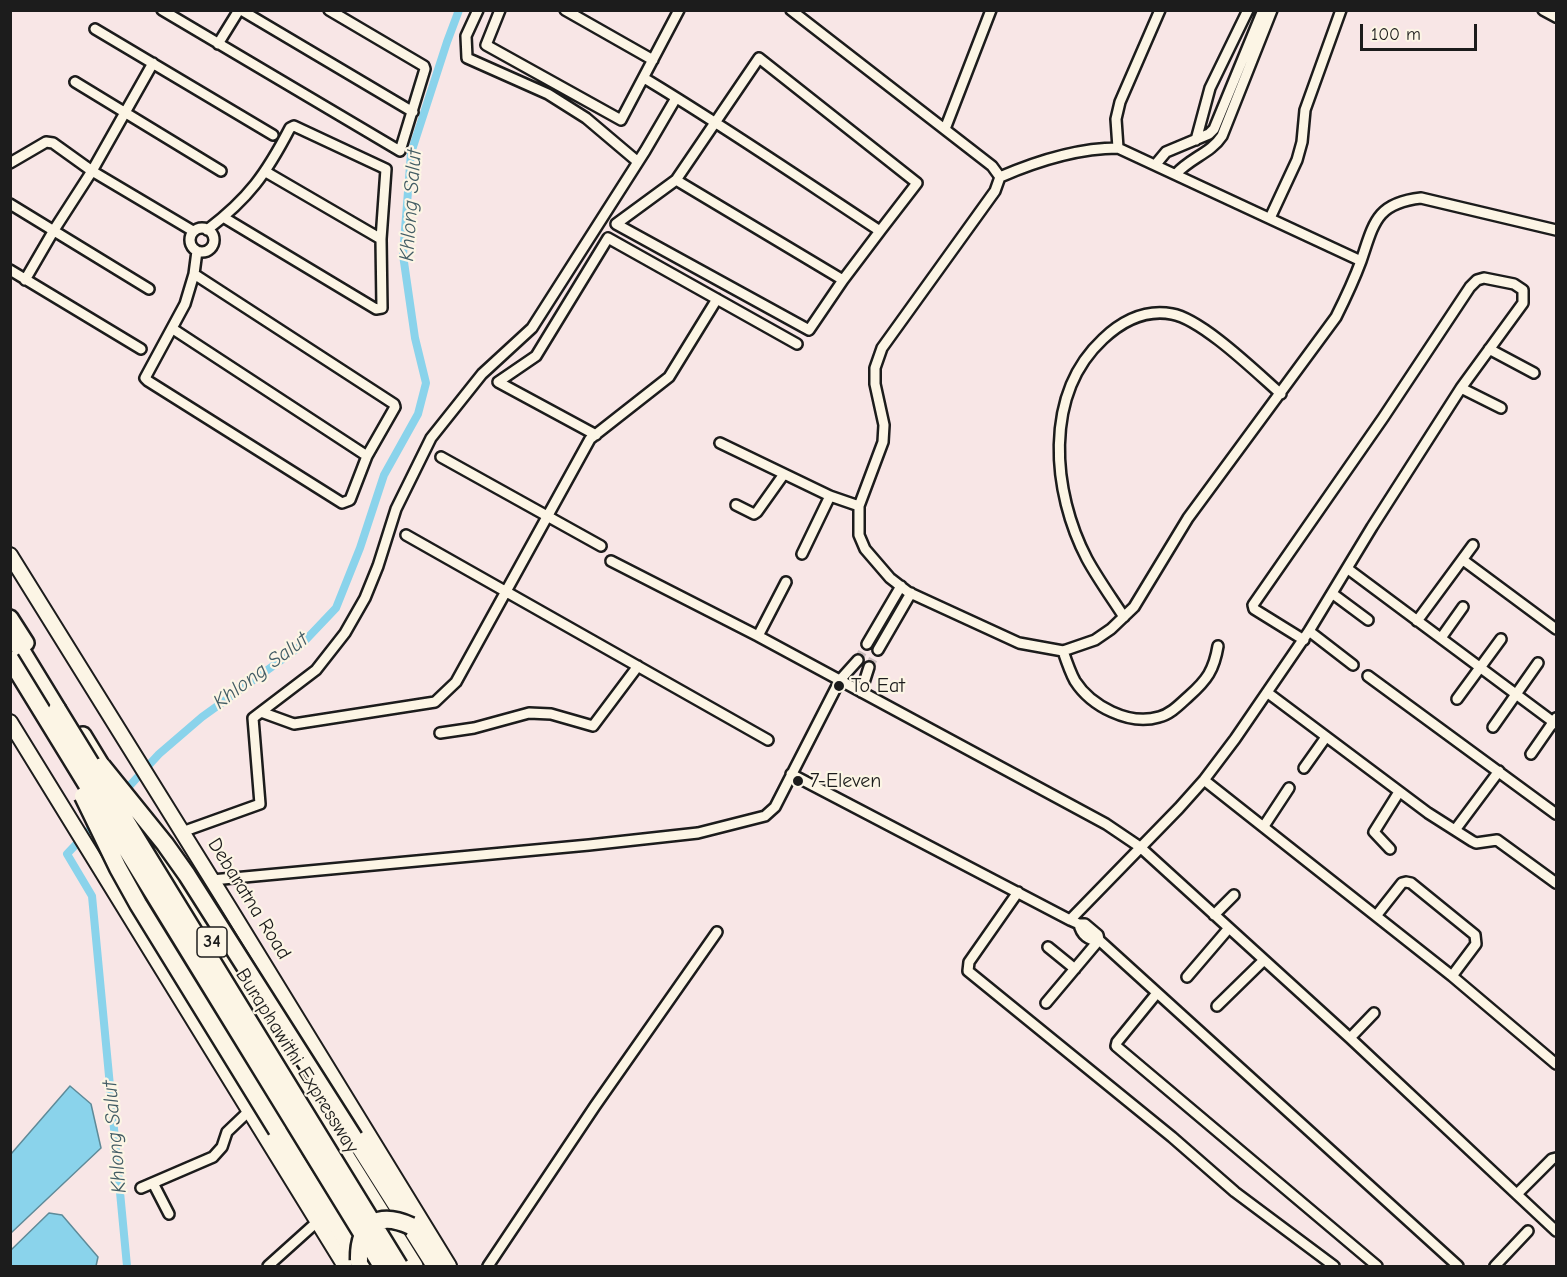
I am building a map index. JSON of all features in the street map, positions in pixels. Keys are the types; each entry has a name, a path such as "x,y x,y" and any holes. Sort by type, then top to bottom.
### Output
{"highway":[{"name":"34","path":"10,618 415,1266"},
{"name":"Buraphawithi Expressway","path":"10,632 51,712 382,1266"},
{"name":"Buraphawithi Expressway","path":"10,659 51,712 399,1266"},
{"name":"34","path":"10,673 360,1265"},
{"path":"51,712 165,844 187,875 435,1266"},
{"path":"51,712 118,868 138,904 360,1265"},
{"path":"360,1265 358,1244 364,1230 381,1219 397,1220 411,1226"}],"main road":[{"name":"Debaratna Road","path":"10,555 449,1266"},
{"path":"10,722 318,1221 360,1265"}],"street":[{"path":"162,10 397,151 403,149 424,66 330,10"},
{"path":"218,44 240,10 413,112"},
{"path":"478,10 466,36 467,58 548,94 586,118 638,162"},
{"path":"500,10 486,45 621,120 679,10"},
{"path":"565,10 653,60"},
{"path":"792,10 992,166 1000,177"},
{"path":"945,129 991,10"},
{"path":"1118,148 1116,119 1120,102 1160,10"},
{"path":"1196,140 1210,88 1248,10"},
{"path":"1156,164 1166,152 1209,134 1217,126 1263,10"},
{"path":"1176,174 1188,161 1215,146 1222,136 1272,10"},
{"path":"1270,218 1297,160 1302,142 1305,110 1341,10"},
{"path":"1543,10 1557,16"},
{"path":"95,29 273,135"},
{"path":"1229,49 1244,57"},
{"path":"759,58 918,183 843,280 809,330 616,224 676,180 759,58"},
{"path":"26,280 54,230 92,171 153,63"},
{"path":"644,78 880,231"},
{"path":"75,82 221,171"},
{"path":"182,832 260,804 253,718 316,670 345,633 365,598 396,509 431,438 482,374 532,328 676,98"},
{"path":"207,230 249,194 266,172 290,128 294,126 384,168 387,172 381,239 382,308 378,310 223,217"},
{"path":"10,163 46,142 52,143 92,171 193,231"},
{"path":"1361,261 1118,148 1063,154 1022,167 1000,177 995,191 882,348 875,368 875,384 884,425 883,442 859,506 859,535 865,549 890,578 911,593 1019,643 1063,651 1095,640 1124,616 1143,593 1188,518 1336,317 1361,261 1371,227 1381,214 1404,200 1421,198 1557,230"},
{"path":"266,172 381,239"},
{"path":"676,180 843,280"},
{"path":"10,204 148,289"},
{"path":"200,228 213,234 215,239 213,247 206,252 197,251 190,243 193,231 200,228"},
{"path":"596,435 498,382 536,356 608,238 797,344"},
{"path":"194,274 391,400 395,407 368,456 350,500 342,503 145,378 185,304 194,274 197,251"},
{"path":"10,270 141,349"},
{"path":"1070,920 1204,780 1268,693 1304,640 1310,631 1372,527 1461,388 1523,303 1524,294 1519,285 1484,278 1477,280 1470,287 1383,418 1253,605 1254,609 1304,640"},
{"path":"261,712 294,724 435,702 456,682 590,439 669,377 717,299"},
{"path":"1124,616 1087,558 1072,523 1058,458 1063,412 1073,381 1088,353 1115,328 1130,319 1149,314 1171,313 1183,317 1205,331 1281,394"},
{"path":"172,329 368,456"},
{"path":"1489,349 1534,373"},
{"path":"1461,388 1501,408"},
{"path":"720,443 830,496 859,506"},
{"path":"441,457 601,546"},
{"path":"736,505 754,514 784,474"},
{"path":"802,554 830,496"},
{"path":"406,535 768,740"},
{"path":"1417,621 1473,545"},
{"path":"1462,560 1557,629"},
{"path":"611,561 840,680 1106,824 1140,847 1557,1231"},
{"path":"1348,569 1556,722 1530,754"},
{"path":"758,636 786,582"},
{"path":"867,644 901,586"},
{"path":"878,650 911,593"},
{"path":"1333,594 1368,620"},
{"path":"1441,638 1463,607"},
{"path":"1310,631 1353,665"},
{"path":"1457,699 1501,639"},
{"path":"1063,651 1075,681 1084,692 1116,713 1142,721 1169,713 1194,692 1215,664 1218,646"},
{"path":"212,880 698,834 765,816 771,812 840,680 858,660"},
{"path":"1493,727 1538,663"},
{"path":"440,733 474,728 529,713 551,714 593,726 638,666"},
{"path":"861,692 869,667"},
{"path":"1368,676 1557,814"},
{"path":"1268,693 1399,792 1455,830 1476,843 1497,840 1557,883"},
{"path":"1304,768 1326,737"},
{"path":"1455,830 1499,771"},
{"path":"791,774 1070,920 1085,924 1094,930 1099,940 1458,1266"},
{"path":"1204,780 1452,976 1557,1064"},
{"path":"1264,826 1289,788"},
{"path":"1390,849 1374,832 1399,792"},
{"path":"1376,916 1402,883 1406,882 1475,934 1476,944 1452,976"},
{"path":"1018,892 969,962 968,971 1172,1137 1235,1192 1334,1266"},
{"path":"1214,915 1234,895"},
{"path":"1187,976 1228,928"},
{"path":"488,1266 595,1106 717,932"},
{"path":"1046,1003 1099,940"},
{"path":"1048,947 1075,969"},
{"path":"1216,1006 1264,960"},
{"path":"1157,993 1116,1046 1377,1266"},
{"path":"1350,1038 1374,1013"},
{"path":"141,1188 213,1157 222,1147 227,1132 249,1112"},
{"path":"1517,1194 1552,1159 1557,1158"},
{"path":"153,1183 169,1214"},
{"path":"268,1266 318,1221"},
{"path":"1495,1266 1528,1231"}],"water":[{"path":"70,1086 91,1104 101,1148 11,1233 11,1154"},
{"path":"49,1213 62,1215 98,1257 96,1266 11,1266 11,1250"}],"waterway":[{"name":"Khlong Salut","path":"122,794 159,754 202,717 298,648 336,608 360,548 384,475 418,414 426,383 415,338 403,255 411,153 459,10"},
{"name":"Khlong Salut","path":"97,822 67,854 92,896 127,1266"}],"tunnel":[{"path":"858,660 867,644"},
{"path":"869,667 878,650"}],"place":[{"name":"To Eat","path":"839,686"},
{"name":"7-Eleven","path":"798,781"}]}
